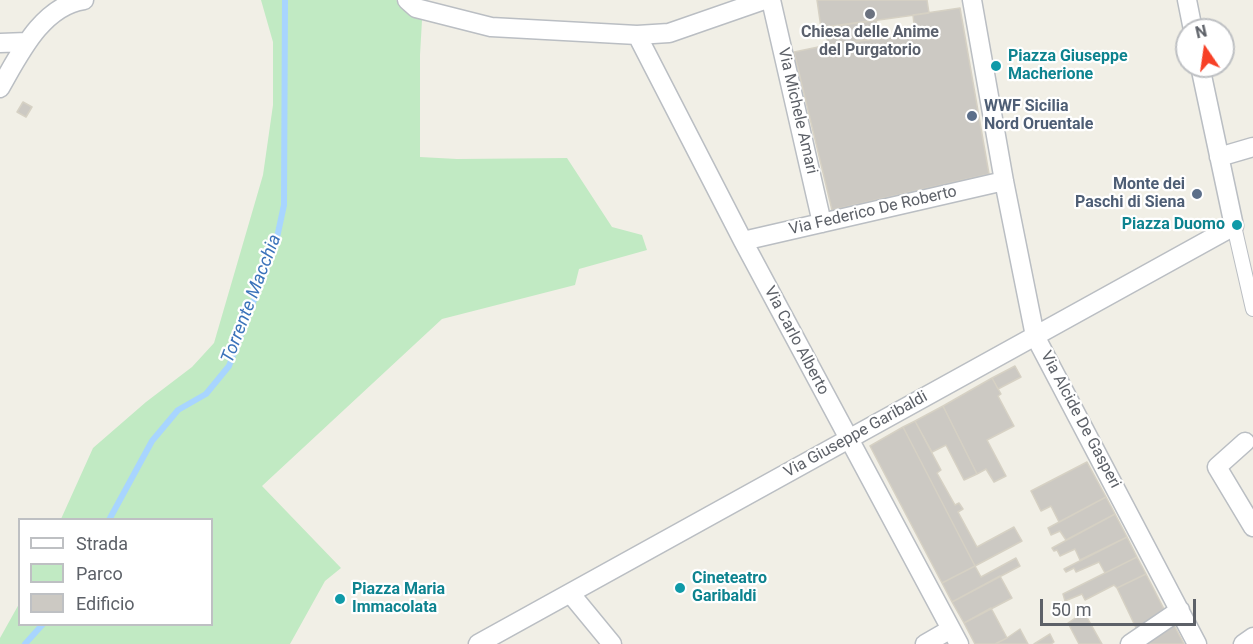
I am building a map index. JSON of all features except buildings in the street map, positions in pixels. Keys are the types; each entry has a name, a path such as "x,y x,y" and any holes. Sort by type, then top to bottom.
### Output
{"street":[{"path":"0,88 27,42 55,14 75,1 84,0"},
{"path":"407,0 416,8 491,27 637,35 669,33 764,0"},
{"name":"Via Michele Amari","path":"771,0 822,223"},
{"name":"Via Alcide De Gasperi","path":"972,0 1004,181 1035,336 1197,644"},
{"path":"1186,0 1190,18"},
{"name":"Via Carlo Alberto","path":"637,35 743,241 955,637"},
{"path":"0,42 27,42"},
{"path":"1202,78 1253,309"},
{"path":"1217,150 1253,147"},
{"name":"Via Federico De Roberto","path":"743,241 1004,181"},
{"name":"Via Giuseppe Garibaldi","path":"478,644 1234,226"},
{"path":"1245,442 1217,467 1253,527"},
{"path":"570,593 612,644"},
{"path":"1130,644 1180,610"},
{"path":"925,644 955,637"},
{"path":"1243,644 1253,637"}],"green space":[{"path":"261,0 396,0 422,20 420,157 567,158 612,227 642,235 647,250 579,269 575,285 442,319 262,486 341,568 325,581 290,644 0,644 0,638 18,606 18,626 213,626 213,518 61,518 93,448 146,402 192,367 214,343 263,175 273,105 273,42"}],"waterway":[{"name":"Torrente Macchia","path":"110,518 152,441 178,410 206,394 229,366 276,242 284,205 285,0"},
{"name":"Torrente Macchia","path":"25,644 41,626"}],"place":[{"name":"Chiesa delle Anime del Purgatorio","path":"870,14"},
{"name":"Piazza Giuseppe Macherione","path":"996,66"},
{"name":"WWF Sicilia Nord Oruentale","path":"972,116"},
{"name":"Monte dei Paschi di Siena","path":"1197,194"},
{"name":"Piazza Duomo","path":"1237,225"},
{"name":"Cineteatro Garibaldi","path":"680,588"},
{"name":"Piazza Maria Immacolata","path":"340,599"}]}
